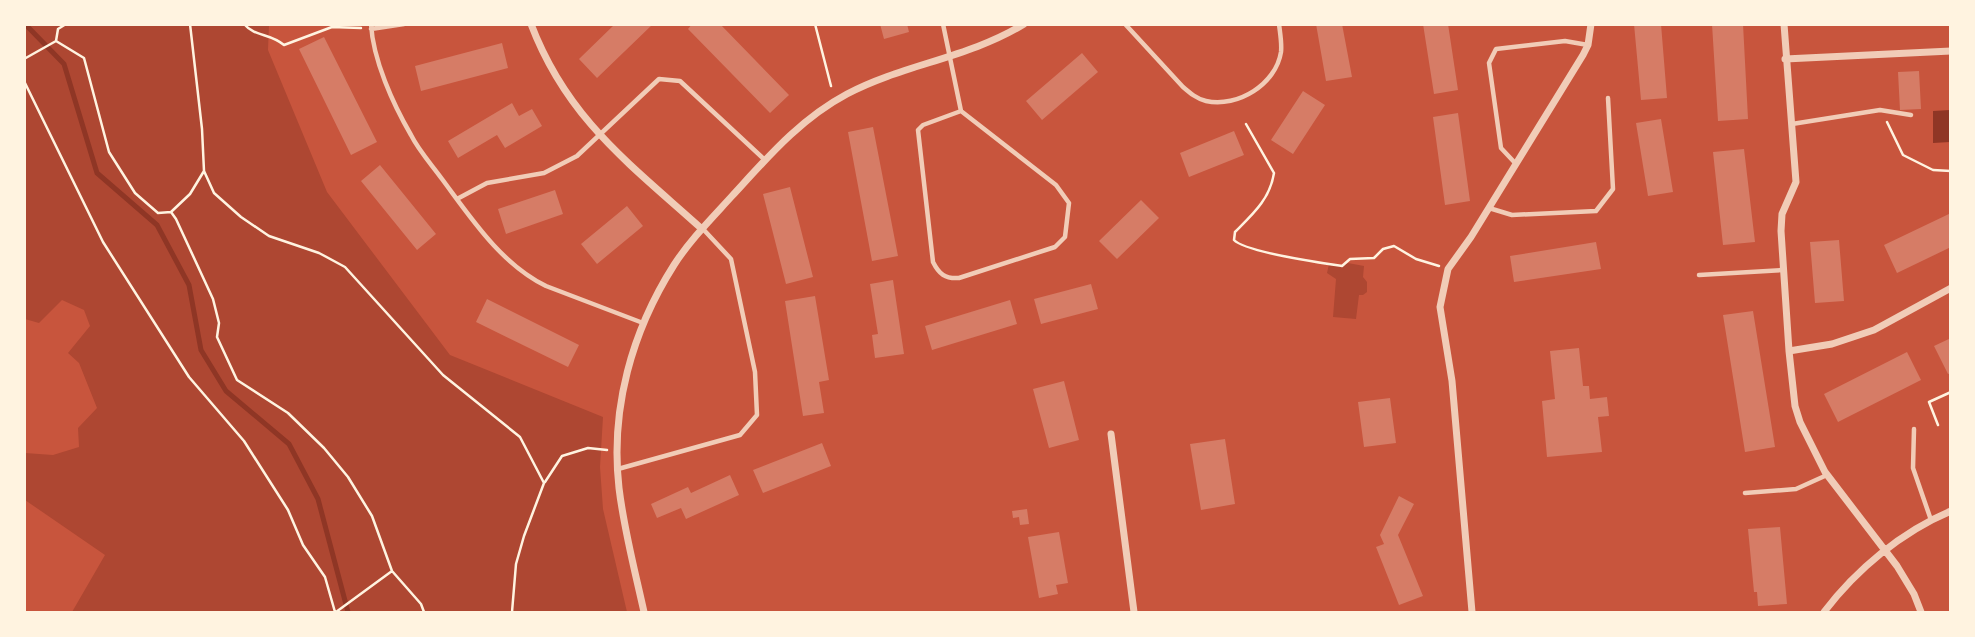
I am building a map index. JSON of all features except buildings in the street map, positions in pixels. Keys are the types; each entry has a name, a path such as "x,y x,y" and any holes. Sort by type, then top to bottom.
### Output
{"street":[{"path":"531,24 549,66 571,102 598,135 702,229"},
{"path":"645,612 623,518 618,469 618,423 630,360 643,324 675,263 702,229 793,131 846,95 877,80 989,44 1024,24"},
{"path":"1472,612 1452,381 1440,307 1448,269 1489,208 1588,45 1591,24"},
{"path":"1784,24 1796,182 1782,214 1783,270 1789,351 1798,414 1807,441 1826,475 1906,579 1920,612"},
{"path":"1785,59 1951,51"},
{"path":"1789,351 1832,344 1874,330 1951,288"},
{"path":"1111,433 1134,612"},
{"path":"1824,612 1852,579 1885,550 1951,511"}],"lane":[{"path":"404,24 371,27 380,69 411,136 457,200 510,263 532,279 643,324"},
{"path":"943,24 961,111 1056,185 1069,203 1065,237 1055,247 951,279 937,271 933,262 918,130 923,125 961,111"},
{"path":"1125,24 1183,88 1208,101 1242,97 1257,89 1271,75 1281,50 1279,24"},
{"path":"1516,164 1501,148 1489,63 1496,49 1565,41 1588,45"},
{"path":"457,200 487,183 544,173 577,156 660,79 680,82 765,160"},
{"path":"1489,208 1512,215 1596,211 1613,189 1608,97"},
{"path":"1791,124 1880,110 1911,115"},
{"path":"618,469 740,435 757,415 755,372 732,259 702,229"},
{"path":"1699,275 1783,270"},
{"path":"1914,429 1913,468 1932,520"},
{"path":"1745,493 1796,489 1826,475"}],"path":[{"path":"55,42 58,27 66,24"},
{"path":"190,24 204,171 214,193 241,217 269,236 319,253 345,267 443,375 520,437 544,483 516,564 512,612"},
{"path":"244,24 251,32 275,37 284,45 332,27 371,27"},
{"path":"815,24 831,86"},
{"path":"24,59 55,42"},
{"path":"55,42 84,58 109,152 135,193 158,213 171,212 190,194 204,171"},
{"path":"24,81 103,242 189,377 244,441 288,510 303,545 325,577 336,612 393,571"},
{"path":"1880,110 1901,156 1933,170 1951,171"},
{"path":"1246,124 1274,173 1270,191 1263,203 1235,232 1234,240 1238,244 1261,251 1342,265 1350,259 1374,258 1384,249 1394,246 1416,259 1448,269"},
{"path":"171,212 177,219 213,299 219,323 217,337 237,380 288,413 324,448 348,477 372,516 393,571 421,604 424,612"},
{"path":"1938,425 1929,402 1951,392"},
{"path":"542,487 562,456 588,448 613,451"}],"shaded area":[{"path":"25,25 269,25 268,50 327,192 450,355 603,417 600,467 603,509 627,612 72,612 105,555 25,500 25,453 53,455 79,447 78,428 97,408 79,363 68,353 90,326 84,310 62,300 39,323 25,319"},
{"path":"1950,110 1950,142 1933,143 1933,111"},
{"path":"1329,264 1364,266 1363,277 1367,282 1367,292 1359,295 1356,319 1333,317 1336,279 1327,273"}],"waterway":[{"path":"25,24 64,64 97,173 157,225 189,285 201,350 226,391 289,444 318,499 348,612"}]}
